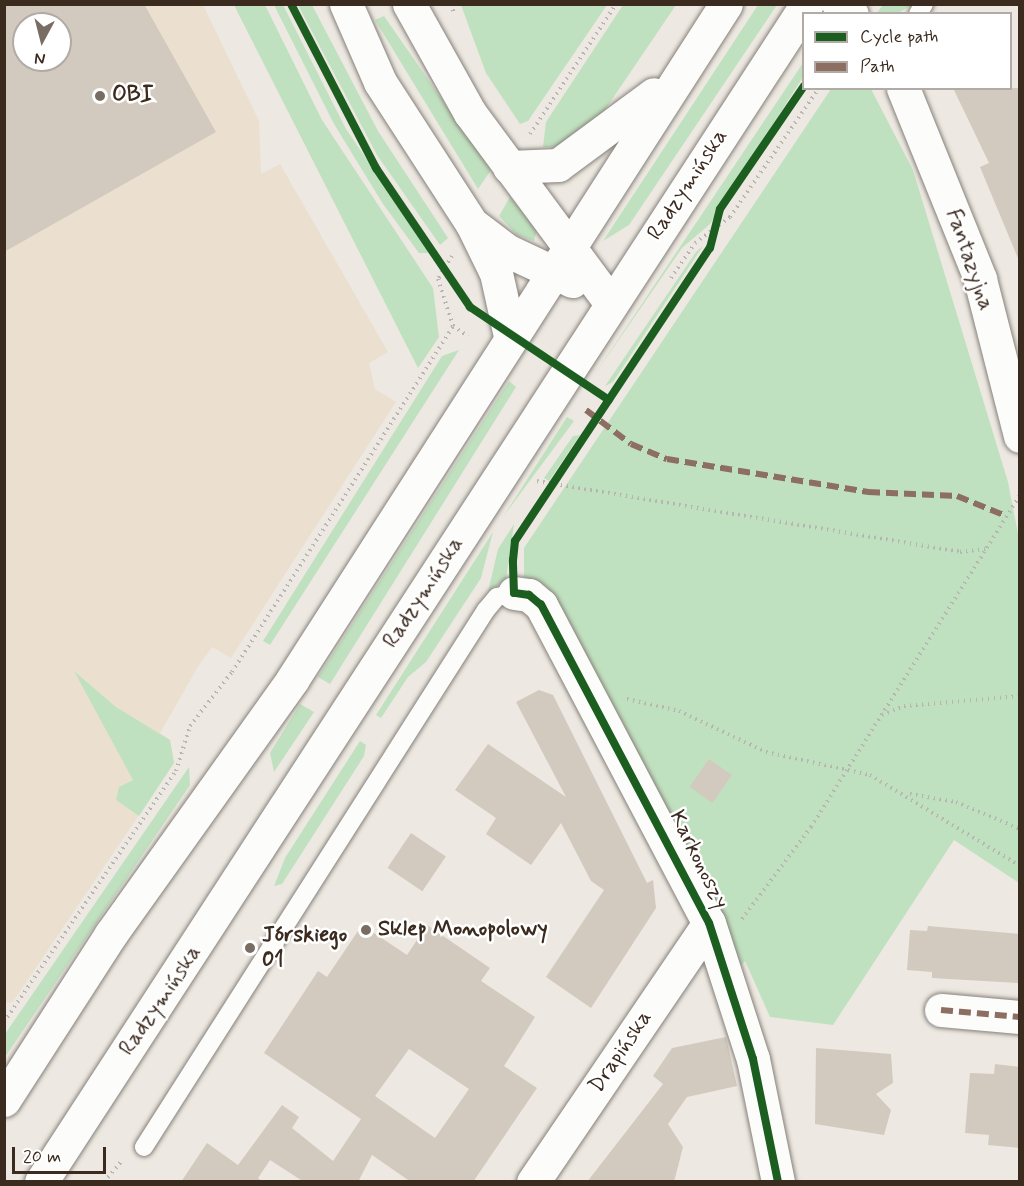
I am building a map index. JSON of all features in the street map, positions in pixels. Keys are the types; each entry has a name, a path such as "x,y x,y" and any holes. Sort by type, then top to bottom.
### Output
{"main road":[{"path":"346,4 380,82 472,224 496,273 510,336"},
{"path":"409,4 470,113 508,167 571,244 610,302"},
{"path":"4,1100 111,934 292,680 675,78 726,4"},
{"name":"Radzymińska","path":"41,1182 610,302 807,4"},
{"path":"508,167 558,165 675,78"},
{"name":"Fantazyjna","path":"904,90 980,279 1020,436"},
{"path":"472,224 508,251 553,271 610,302"},
{"name":"Karkonoszy","path":"514,593 541,605 723,924 778,1182"},
{"name":"Drapińska","path":"533,1182 723,924"},
{"path":"941,1010 1020,1017"}],"lane":[{"path":"144,1147 483,614 497,597 514,593"}],"path":[{"path":"528,137 616,4"},
{"path":"668,282 695,243 730,218 818,90"},
{"path":"710,248 720,209"},
{"path":"455,251 438,279 453,326 468,336"},
{"path":"439,258 451,277"},
{"path":"4,1022 177,771 190,726 232,672 453,326"},
{"path":"547,492 559,475"},
{"path":"537,481 960,552 986,549"},
{"path":"723,924 846,771 1020,495"},
{"path":"591,691 679,711 766,752 870,775 909,794 1020,866"},
{"path":"881,716 904,706 1020,696"},
{"path":"909,794 956,802 1020,829"}],"shaded area":[{"path":"4,5 203,5 259,121 261,174 280,164 388,352 369,363 375,389 396,402 231,658 212,647 199,665 160,733 170,740 174,763 13,1002 5,1003"}],"green space":[{"path":"461,4 607,5 528,121 520,124 486,73"},
{"path":"883,4 912,5 900,12 878,12"},
{"path":"234,5 265,5 322,120 433,288 439,337 418,368"},
{"path":"274,5 283,5 346,129 430,253 419,253 383,204 334,124"},
{"path":"298,5 312,5 378,131 448,238 440,245 377,155"},
{"path":"623,5 676,5 594,126 559,147 543,147 546,122"},
{"path":"758,5 777,5 629,225 603,241"},
{"path":"384,16 491,170 478,189 375,20"},
{"path":"802,64 802,79 710,224 682,248 591,380"},
{"path":"830,90 872,90 913,170 1008,482 1019,539 1019,883 954,840 833,1025 770,1017 745,961 738,969 546,586 524,577 524,548"},
{"path":"510,197 537,230 534,241 517,235 499,216"},
{"path":"703,246 613,382 605,386 696,252"},
{"path":"459,350 270,645 263,641 442,356"},
{"path":"509,381 516,387 330,684 318,677"},
{"path":"567,417 574,421 503,517"},
{"path":"580,435 549,481 544,478 573,436"},
{"path":"514,524 506,579 488,592 498,549"},
{"path":"493,532 481,578 426,662 408,677 381,718 376,715"},
{"path":"74,671 116,707 170,740 174,763 139,816 116,800 119,787 133,780"},
{"path":"300,704 314,712 274,772 270,753"},
{"path":"360,741 366,745 364,756 282,884 274,886 285,858"},
{"path":"189,767 190,785 5,1057 5,1034"}],"building":[{"name":"OBI","path":"4,4 144,4 216,132 4,252"},
{"path":"1020,88 1020,263 980,167 989,163 954,90"},
{"path":"539,690 553,695 647,883 653,880 656,908 591,1008 546,977 604,890 591,881 561,823 531,865 486,834 496,818 455,790 488,744 566,797 516,702"},
{"path":"709,759 732,775 712,803 689,787"},
{"path":"411,833 446,856 422,891 388,868"},
{"path":"362,925 407,955 427,925 490,968 481,981 535,1017 504,1066 537,1088 473,1182 411,1182 372,1155 358,1182 304,1182 270,1160 258,1178 263,1182 181,1182 207,1143 238,1165 282,1105 299,1117 292,1128 333,1161 361,1119 264,1053 318,971 327,977","holes":["409,1049 469,1089 435,1138 375,1096"]},
{"path":"928,926 1020,934 1018,983 932,978 932,972 907,970 910,930 927,931"},
{"path":"726,1037 737,1086 687,1097 668,1124 683,1147 674,1182 587,1182 663,1084 653,1076 672,1048"},
{"path":"816,1048 891,1054 893,1083 876,1094 891,1110 884,1135 815,1124"},
{"path":"995,1064 1020,1067 1020,1148 988,1145 989,1135 965,1133 970,1073 994,1074"}],"marked path":[{"path":"586,410 631,444 667,459 868,492 957,496 1006,516"},
{"path":"941,1010 1020,1017"}],"cycle path":[{"path":"291,4 376,168 470,307 609,400"},
{"path":"778,1182 753,1059 709,923 541,605 529,595 514,593 513,560 515,541 710,248 720,209 802,89"}],"place":[{"name":"OBI","path":"100,96"},
{"name":"Sklep Monopolowy","path":"366,930"},
{"name":"Jórskiego 01","path":"250,948"}]}
